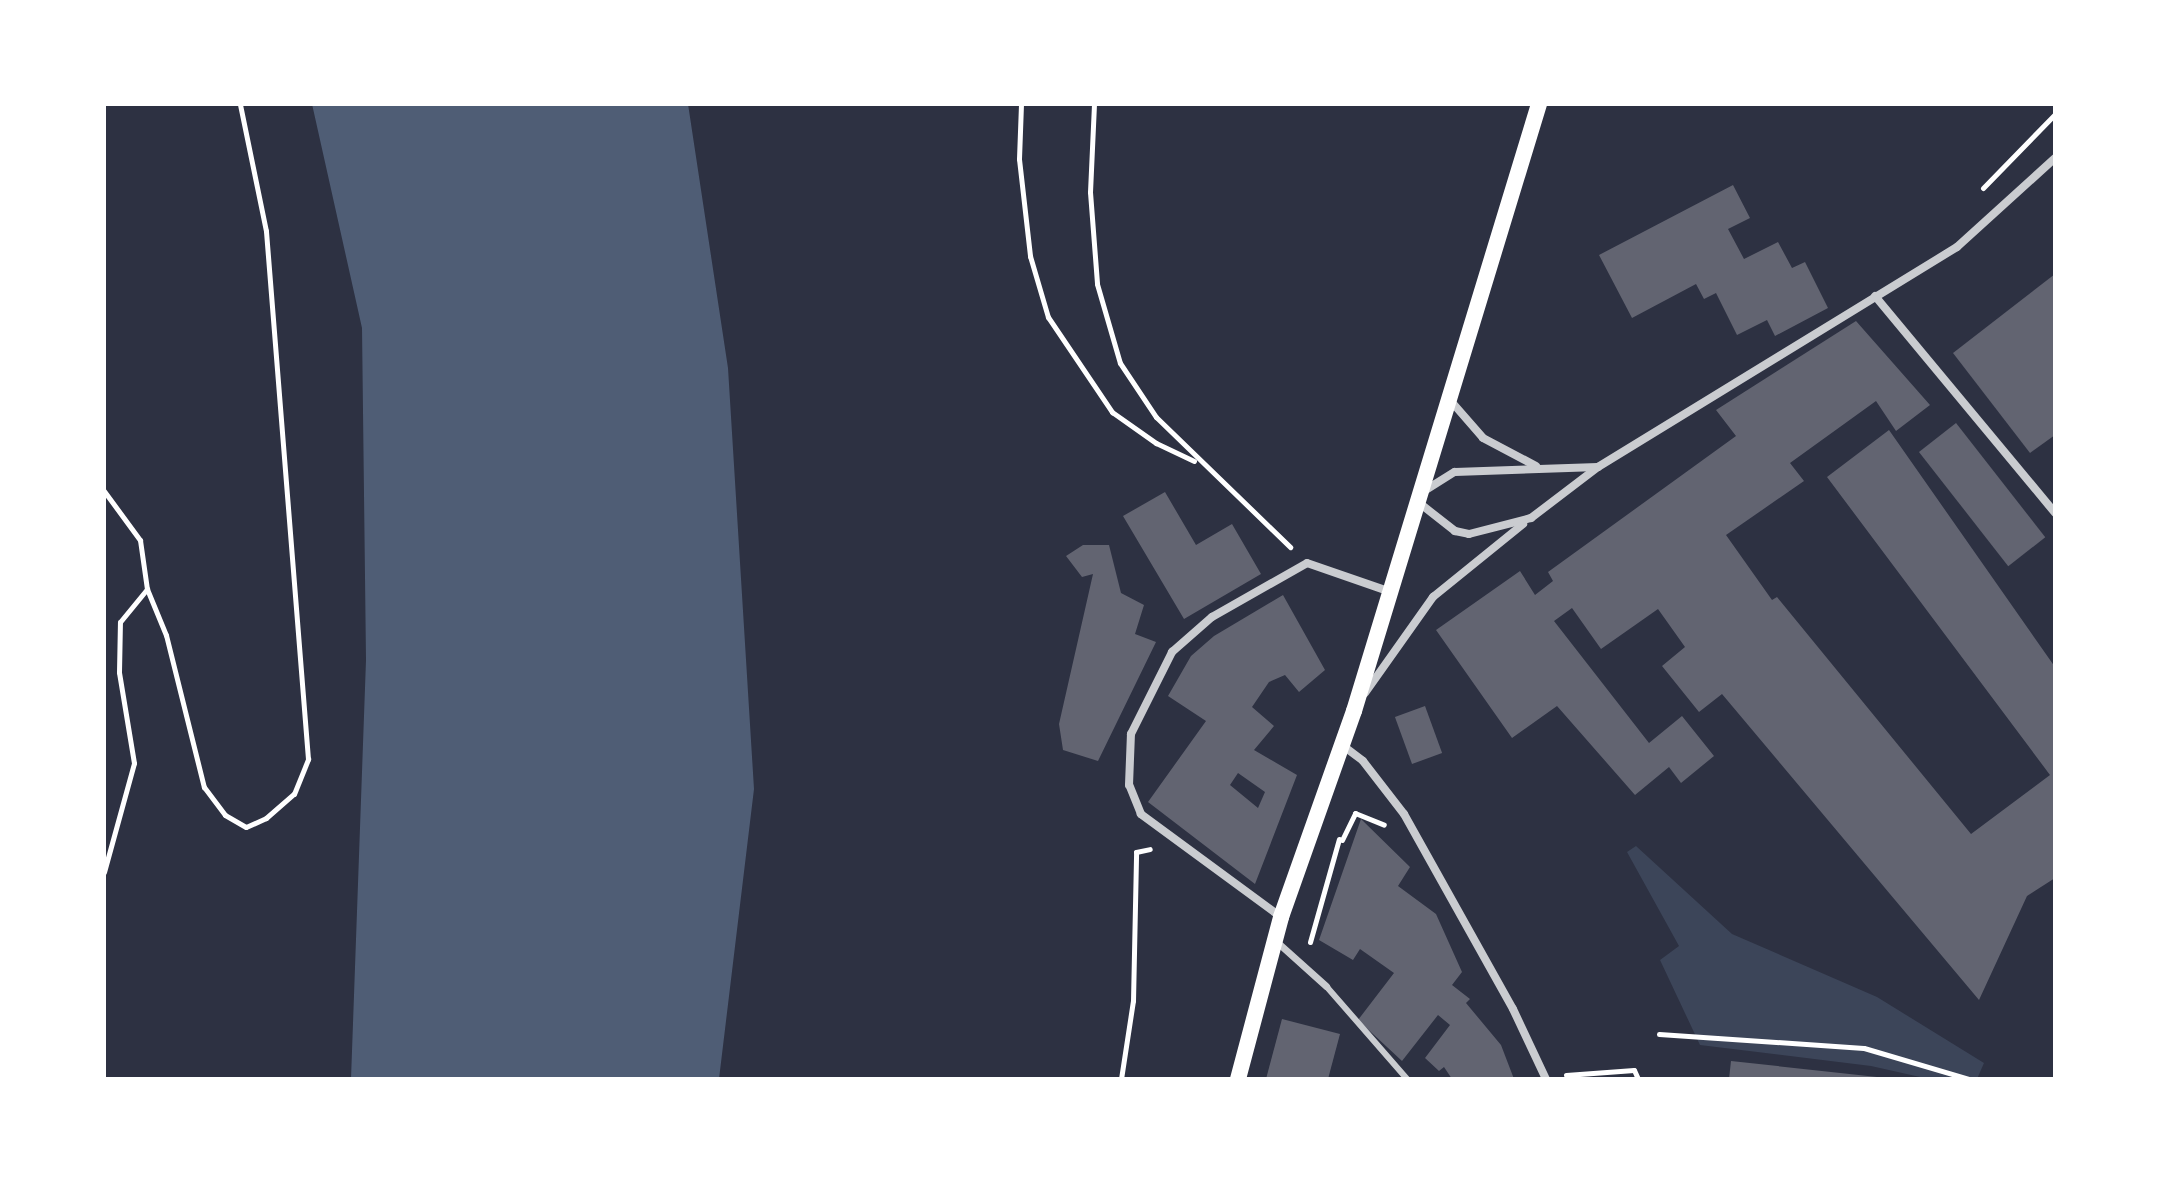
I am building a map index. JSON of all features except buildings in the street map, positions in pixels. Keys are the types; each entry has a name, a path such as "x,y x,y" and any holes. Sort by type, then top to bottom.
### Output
{"main road":[{"path":"1238,1079 1281,917 1354,711 1414,499 1539,104"}],"street":[{"path":"1354,711 1433,597 1531,518 1598,467 1957,247 2055,158"},
{"path":"1875,296 2055,513"},
{"path":"1447,396 1483,438 1540,467"},
{"path":"1531,518 1469,534 1446,525 1414,499 1435,481 1455,472 1598,467"},
{"path":"1281,917 1141,814 1129,785 1131,734 1172,652 1212,617 1307,563 1388,591"},
{"path":"1342,745 1363,761 1404,814 1499,983 1546,1079"},
{"path":"1275,941 1326,986"}],"lane":[{"path":"1326,986 1407,1079"}],"path":[{"path":"104,491 140,540 147,589 166,635 204,787 225,815 246,827 266,818 294,794 308,759 266,231 240,104"},
{"path":"1021,104 1019,159 1030,256 1048,317 1112,412 1156,443 1200,464"},
{"path":"1094,104 1090,192 1101,297 1120,363 1156,417 1200,464 1307,563"},
{"path":"104,872 134,763 119,672 120,622 147,589"},
{"path":"1326,986 1307,950 1342,840 1355,813 1366,813 1379,827 1404,814"},
{"path":"1311,827 1342,840"},
{"path":"1121,1079 1133,1001 1136,852"},
{"path":"1659,1034 1864,1048 1969,1079"}],"shaded area":[{"path":"312,104 688,104 728,368 754,789 719,1079 351,1079 366,660 362,328"},
{"path":"1636,846 1732,934 1877,997 1984,1063 1977,1079 1929,1079 1871,1066 1700,1045 1660,960 1679,946 1627,852"}]}
